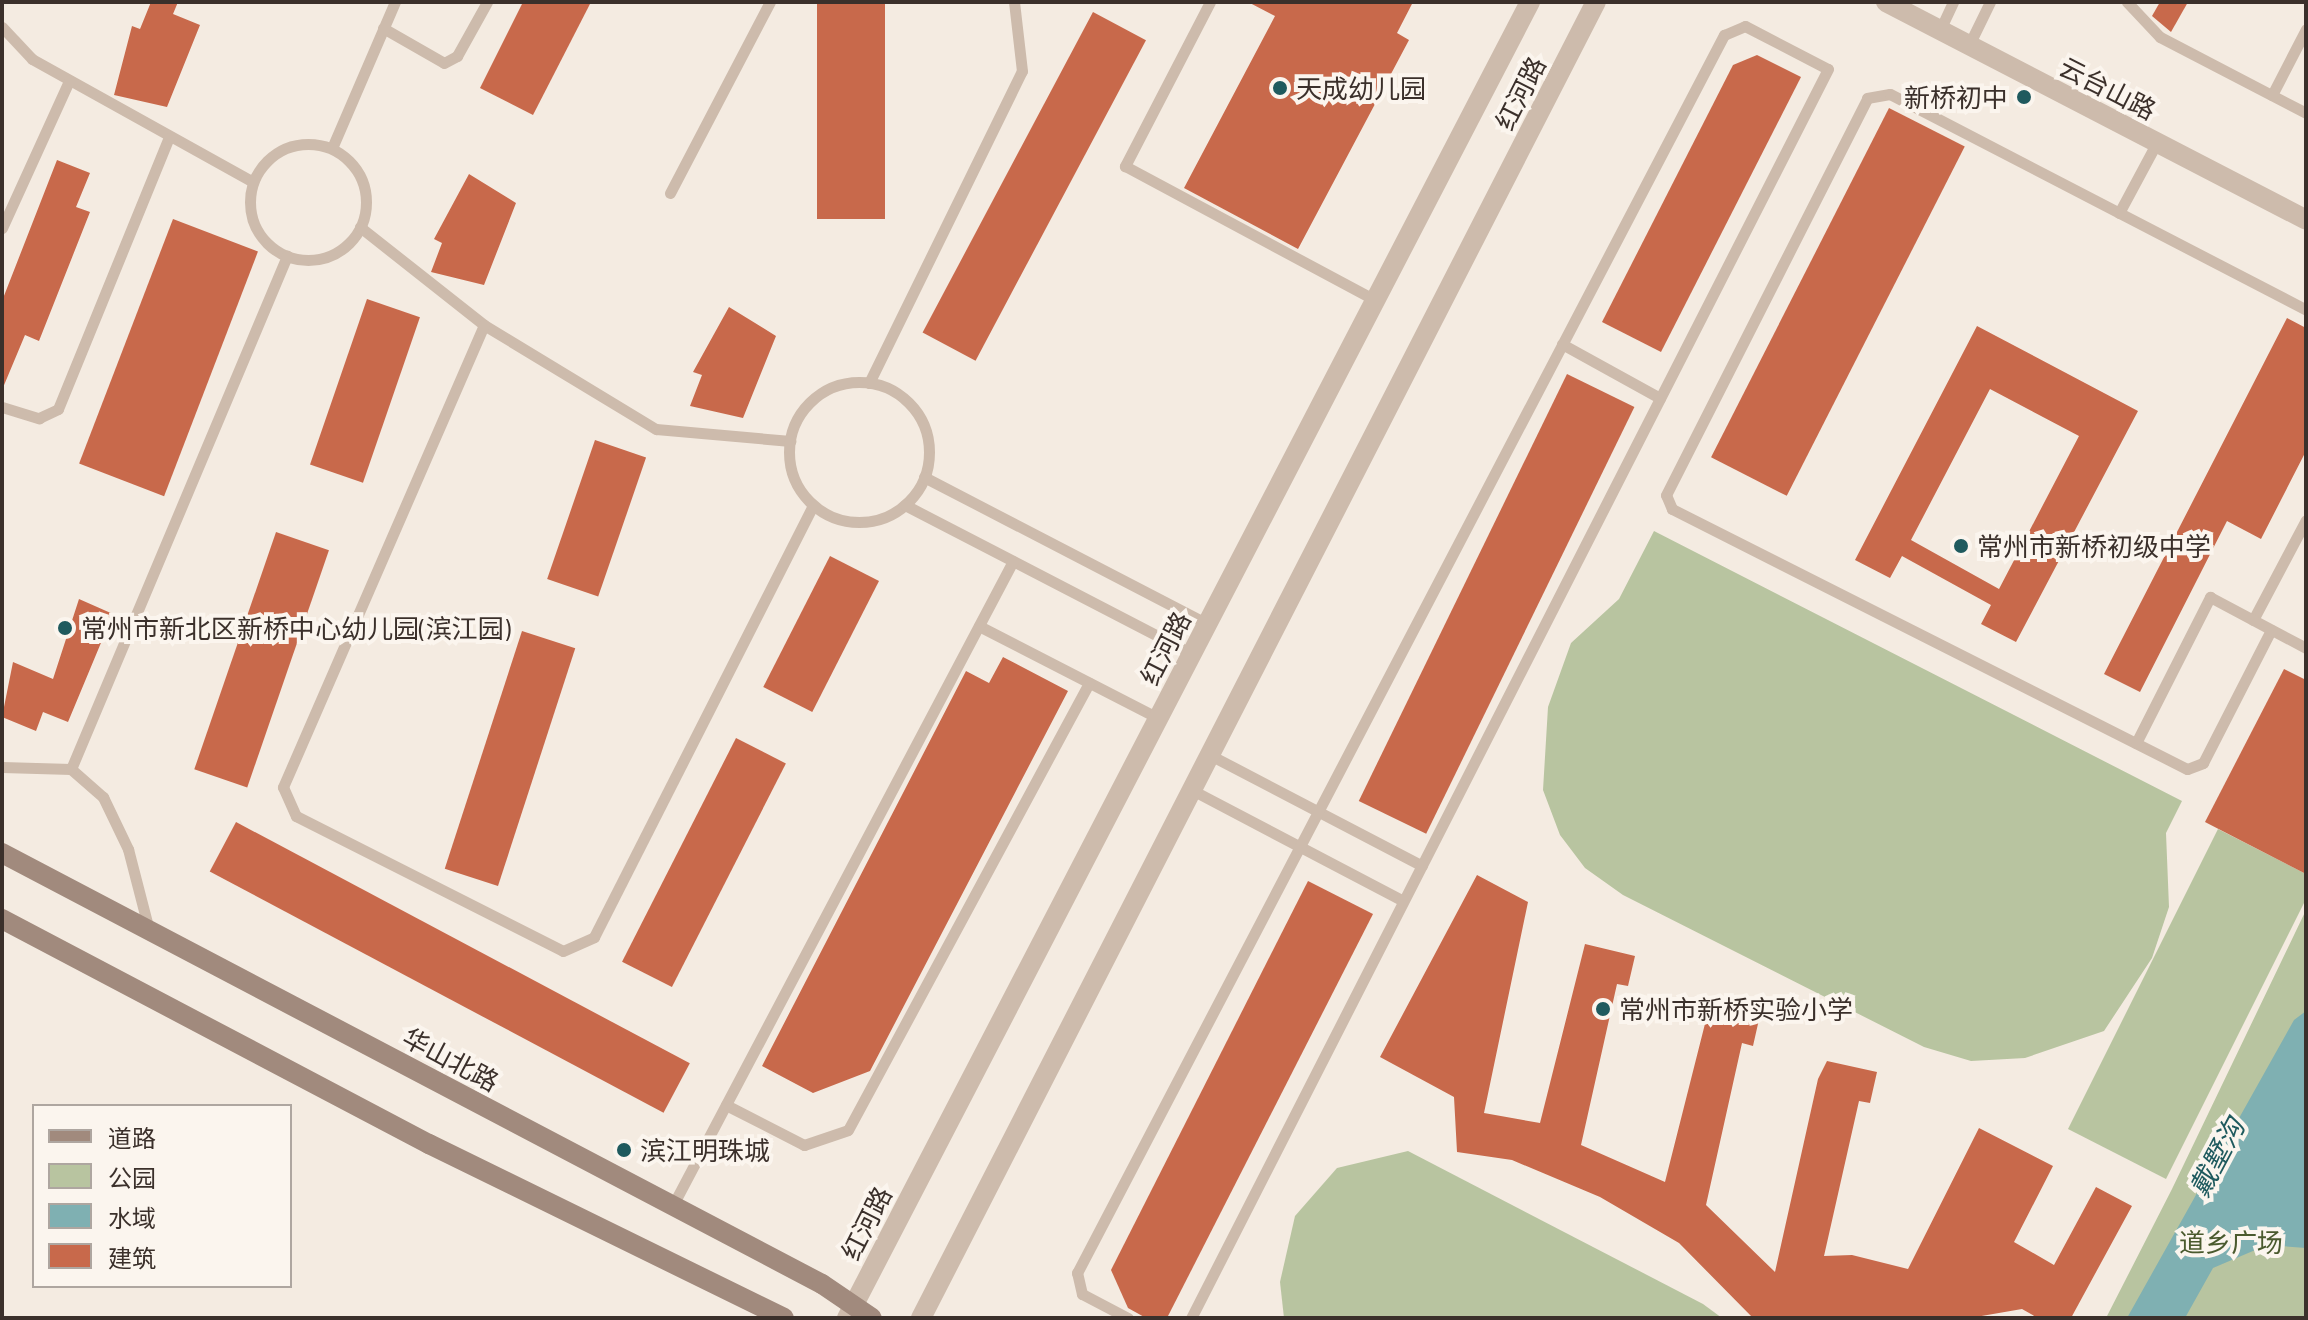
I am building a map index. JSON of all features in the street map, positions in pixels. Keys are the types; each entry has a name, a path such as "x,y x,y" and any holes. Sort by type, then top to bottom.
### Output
{"main road":[{"name":"华山北路","path":"2,853 822,1284 849,1313 872,1318"},
{"path":"2,919 429,1144 784,1318"}],"street":[{"name":"红河路","path":"849,1313 1530,2"},
{"name":"红河路","path":"921,1318 1596,2"},
{"name":"云台山路","path":"1886,2 2306,220"}],"lane":[{"path":"332,148 395,2"},
{"path":"383,28 444,63 457,56 487,2"},
{"path":"670,193 770,2"},
{"path":"869,383 1022,71 1014,2"},
{"path":"1210,2 1125,166 1375,300"},
{"path":"1940,30 1953,2"},
{"path":"1969,45 1990,2"},
{"path":"2127,2 2160,37 2306,113"},
{"path":"1128,1318 1082,1294 1077,1273 1724,35 1745,26 1828,69 1191,1318"},
{"path":"2,27 32,59 168,139 253,182"},
{"path":"2272,95 2306,29"},
{"path":"2,228 69,81"},
{"path":"2271,630 2203,763 2187,769 1672,509 1666,495 1867,98 1890,94 2306,310"},
{"path":"2,407 39,418 58,409 168,139"},
{"path":"2119,213 2157,142"},
{"path":"313,143 332,148 359,173 366,191 360,227 321,259 287,256 259,234 249,200 253,182 277,152 313,143"},
{"path":"360,227 484,325 656,429 790,441"},
{"path":"71,769 287,256"},
{"path":"484,325 283,787 296,816 563,951 594,937 813,506"},
{"path":"1562,344 1660,398"},
{"path":"869,383 895,392 924,425 924,477 905,505 858,523 813,506 798,488 790,441 812,400 830,388 869,383"},
{"path":"924,477 1207,624"},
{"path":"905,505 1192,654"},
{"path":"2253,620 2306,520"},
{"path":"673,1205 1013,561"},
{"path":"2136,743 2210,597 2306,648"},
{"path":"979,626 1158,718"},
{"path":"726,1105 804,1145 848,1130 1089,683"},
{"path":"1210,755 1422,866"},
{"path":"2,767 71,769 103,797 128,849 149,930"},
{"path":"1192,790 1403,901"}],"green space":[{"path":"1654,531 2182,801 2166,833 2169,907 2152,958 2104,1031 2025,1058 1971,1061 1924,1047 1623,895 1585,868 1560,835 1543,790 1548,707 1571,643 1619,599"},
{"path":"2218,829 2306,874 2306,899 2166,1179 2068,1129"},
{"name":"道乡广场","path":"2306,910 2306,1318 2106,1318 2172,1189"},
{"path":"1408,1151 1703,1304 1722,1318 1284,1318 1280,1282 1295,1216 1337,1168"}],"water":[{"path":"2306,1011 2306,1248 2267,1245 2213,1268 2185,1318 2127,1318 2294,1020"}],"building":[{"path":"151,2 178,2 173,14 200,25 167,107 114,95 132,26 140,29"},
{"path":"523,2 591,2 533,115 480,88"},
{"path":"817,2 885,2 885,219 817,219"},
{"path":"1248,2 1413,2 1397,33 1409,40 1298,249 1184,188 1275,16"},
{"path":"2160,2 2188,2 2171,32 2152,16"},
{"path":"1093,12 1146,40 976,361 923,333"},
{"path":"1757,55 1801,77 1661,352 1602,322 1733,65"},
{"path":"1889,108 1965,147 1787,496 1711,457"},
{"path":"57,160 90,173 76,207 90,212 39,341 25,335 2,390 2,301"},
{"path":"469,174 516,203 484,285 431,272 442,243 434,239"},
{"path":"173,219 258,252 164,496 79,464"},
{"path":"367,299 420,317 363,483 310,464"},
{"path":"729,307 776,336 743,418 690,406 702,375 693,372"},
{"path":"2287,318 2306,328 2306,451 2261,539 2227,521 2140,692 2104,674"},
{"path":"1977,326 2138,411 2016,642 1981,624 1991,605 1902,556 1890,578 1855,560","holes":["1990,389 2079,436 1999,589 1911,540"]},
{"path":"1567,374 1634,407 1426,834 1359,801"},
{"path":"595,440 646,458 598,597 547,579"},
{"path":"276,532 329,550 247,788 194,769"},
{"path":"830,556 879,581 812,712 763,687"},
{"path":"79,599 113,614 68,722 43,712 36,731 2,717 13,662 53,679"},
{"path":"522,631 575,648 498,886 445,869"},
{"path":"1003,657 1068,691 870,1071 813,1093 762,1066 966,671 989,683"},
{"path":"2284,669 2306,680 2306,874 2205,822"},
{"path":"736,738 786,763 672,987 622,962"},
{"path":"236,822 690,1063 664,1113 210,871"},
{"path":"1477,875 1528,902 1484,1113 1540,1123 1585,944 1635,956 1628,986 1617,984 1581,1145 1665,1182 1710,1004 1760,1015 1753,1046 1742,1043 1706,1205 1775,1272 1818,1079 1827,1061 1877,1072 1870,1103 1859,1101 1824,1256 1852,1255 1908,1269 1979,1128 2053,1166 2014,1242 2054,1265 2096,1187 2132,1206 2071,1318 2038,1318 2022,1309 1970,1318 1753,1318 1679,1243 1600,1197 1512,1160 1457,1152 1454,1097 1380,1057"},
{"path":"1308,881 1373,914 1167,1318 1146,1318 1128,1308 1111,1270"}],"place":[{"name":"天成幼儿园","path":"1280,88"},
{"name":"新桥初中","path":"2024,97"},
{"name":"常州市新桥初级中学","path":"1961,546"},
{"name":"常州市新北区新桥中心幼儿园(滨江园)","path":"65,628"},
{"name":"常州市新桥实验小学","path":"1603,1009"},
{"name":"滨江明珠城","path":"624,1150"}],"water label":[{"name":"戴墅沟","path":"2216,1157"}]}
